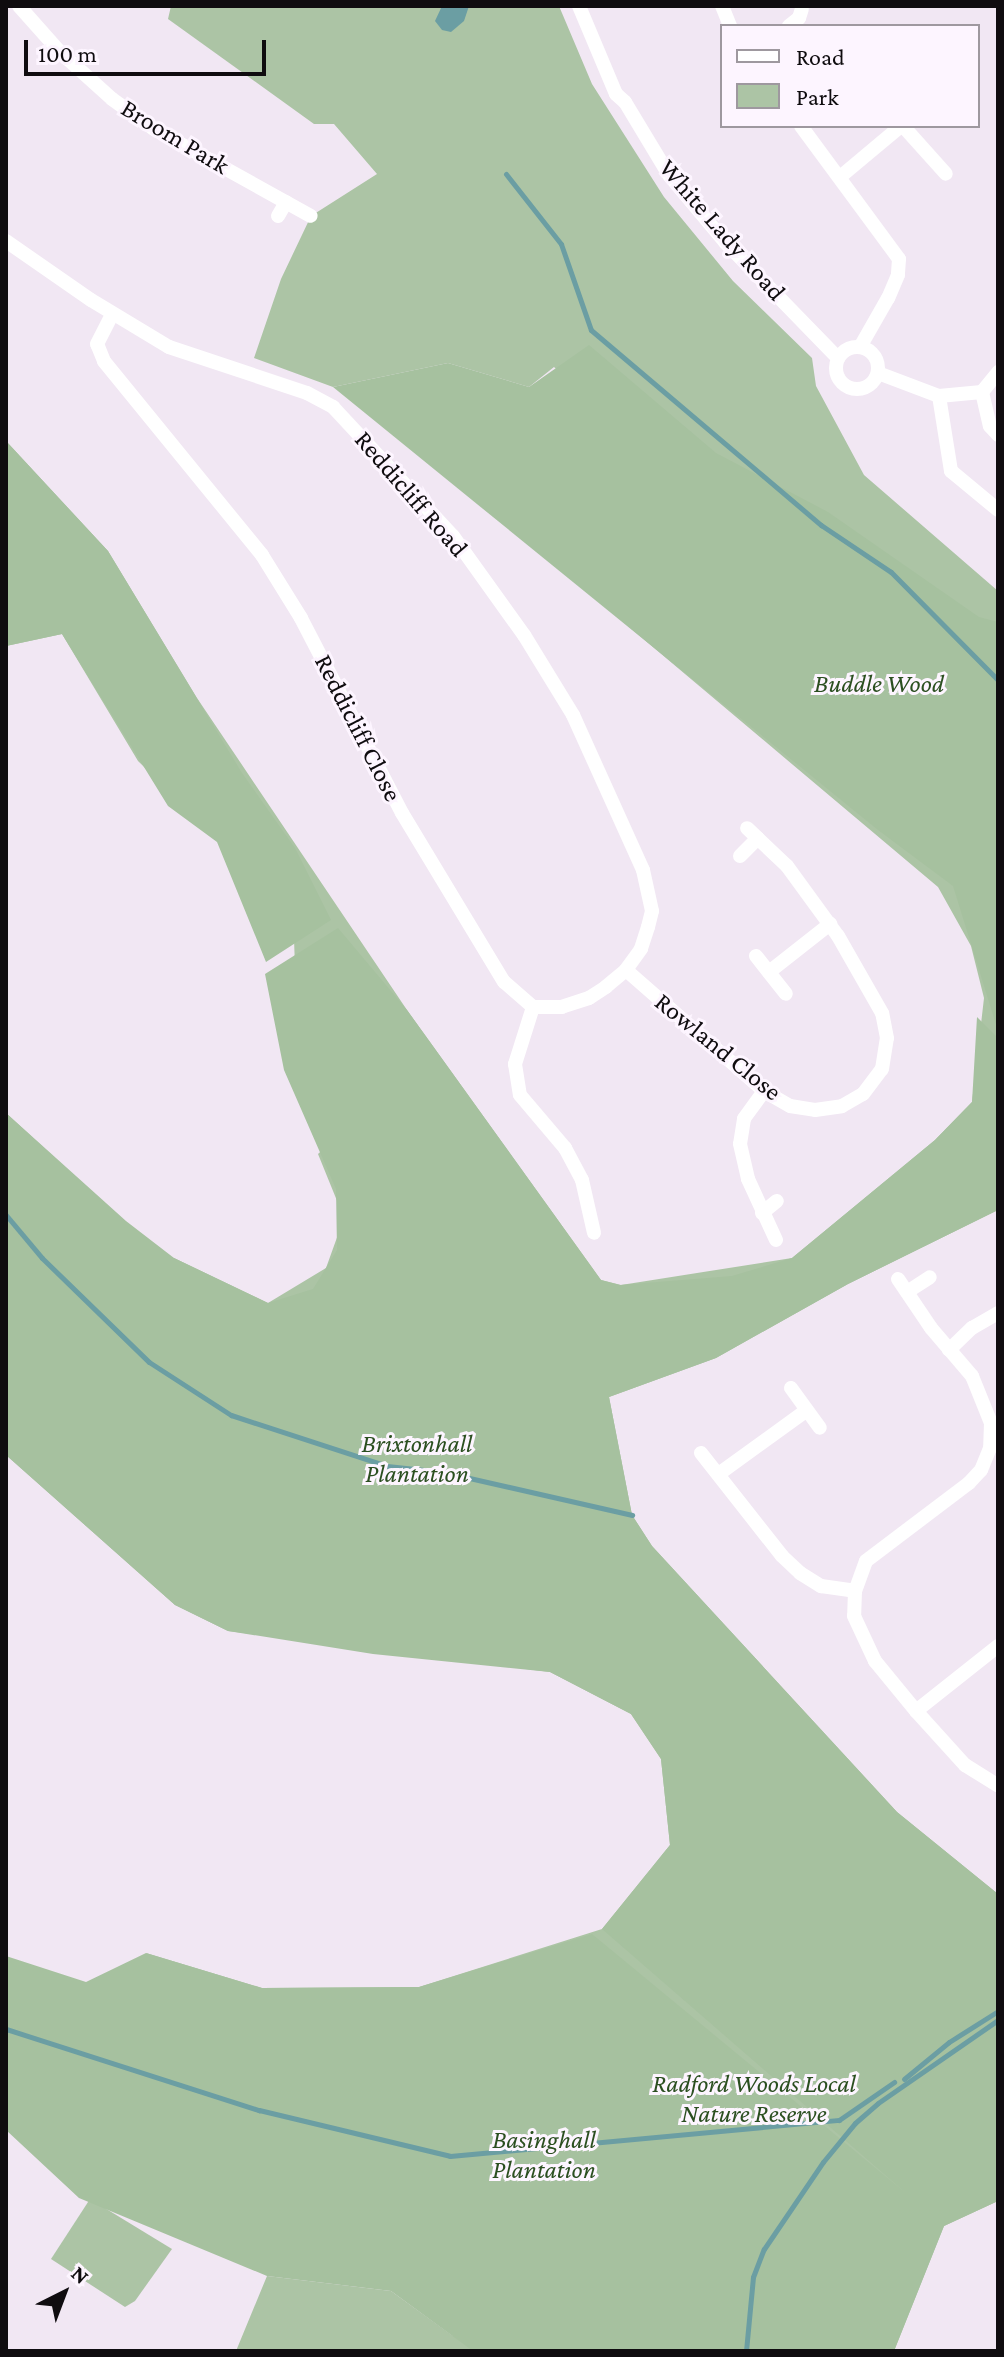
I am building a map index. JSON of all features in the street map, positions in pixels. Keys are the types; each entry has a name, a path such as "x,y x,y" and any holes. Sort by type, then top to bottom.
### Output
{"street":[{"name":"Broom Park","path":"19,6 60,52 112,99 154,129 311,216"},
{"name":"White Lady Road","path":"579,6 616,94 625,102 669,175 725,242 838,358 837,375 848,387 856,390 869,386 878,373"},
{"path":"792,24 799,18 802,9"},
{"path":"803,128 899,259 898,275 888,298 860,347"},
{"path":"840,177 900,128"},
{"path":"904,128 946,174"},
{"path":"278,216 286,202"},
{"name":"Reddicliff Road","path":"6,241 112,314 169,347 307,393 333,407 453,536 524,635 573,715 643,870 652,911 641,949 626,970"},
{"name":"Reddicliff Close","path":"112,314 97,344 104,361 262,555 301,618 437,873 504,982 533,1007"},
{"path":"838,358 850,348 860,347 876,359 878,373 939,396 982,392 998,372"},
{"path":"982,392 990,426 998,435"},
{"path":"939,396 951,471 998,510"},
{"name":"Rowland Close","path":"626,970 764,1091 790,1106 815,1110 842,1106 863,1094 882,1069 887,1038 882,1013 830,924 787,866 753,833 740,856"},
{"path":"769,972 830,924"},
{"path":"756,956 786,994"},
{"path":"594,1233 589,1202 577,1170 565,1148 520,1095 515,1064 533,1007 562,1007 589,998 626,970"},
{"path":"764,1091 744,1119 740,1144 748,1179 776,1240"},
{"path":"762,1213 777,1201"},
{"path":"907,1292 930,1277"},
{"path":"898,1279 949,1350 972,1376 985,1402 994,1449 969,1483 866,1561 855,1591 854,1616 862,1639 916,1711 965,1765 998,1786"},
{"path":"949,1350 972,1328 998,1313"},
{"path":"791,1388 820,1428"},
{"path":"720,1473 807,1410"},
{"path":"701,1453 720,1473 782,1556 800,1573 821,1586 855,1591"},
{"path":"916,1711 998,1646"}],"green space":[{"name":"Radford Woods Local Nature Reserve","path":"171,6 559,6 592,84 664,197 733,281 812,358 816,386 864,475 998,591 998,1210 848,1284 716,1358 609,1397 632,1515 652,1546 897,1812 998,1894 998,2201 944,2226 894,2351 236,2351 267,2276 391,2291 453,2336 476,2323 146,1953 262,1988 419,1987 602,1929 670,1845 661,1759 631,1714 550,1672 228,1631 175,1605 6,1455 6,1113 68,1170 28,1227 174,1258 268,1303 326,1268 344,1218 318,1154 340,1133 295,967 293,912 138,761 62,634 6,646 6,441 108,551 197,698 407,1010 601,1280 621,1285 792,1258 935,1140 972,1102 984,998 971,946 938,887 565,573 577,389 554,367 529,387 448,363 333,387 254,358 281,279 311,216 377,174 334,124 314,124 168,19"},
{"name":"Buddle Wood","path":"589,345 716,453 828,512 979,617 998,622 998,1031 953,886 878,830 333,387 448,363 529,387"},
{"path":"6,441 108,551 242,773 295,848 331,920 266,962 217,842 168,806 62,634 6,646"},
{"name":"Brixtonhall Plantation","path":"338,928 407,1010 601,1280 620,1285 732,1276 792,1258 935,1140 972,1102 977,1017 998,1038 998,1210 848,1284 716,1358 609,1397 632,1515 652,1546 897,1812 998,1894 998,2201 944,2226 894,2351 473,2351 391,2291 267,2276 79,2198 6,2130 6,1956 86,1982 146,1953 262,1988 419,1987 592,1934 907,2194 602,1929 670,1845 661,1759 631,1714 550,1672 373,1654 228,1631 175,1605 6,1455 6,1113 126,1221 174,1258 268,1303 313,1289 337,1250 336,1189 284,1070 265,974"},
{"path":"90,2199 172,2249 135,2301 125,2307 51,2259"}],"water":[{"path":"442,6 469,6 464,21 451,32 442,30 435,21"}],"waterway":[{"path":"506,174 561,244 591,330 821,525 891,572 998,680"},
{"path":"6,1215 42,1258 149,1362 231,1415 387,1466 443,1472 632,1515"},
{"path":"904,2079 949,2042 998,2011"},
{"path":"746,2351 753,2277 764,2249 823,2162 855,2123 878,2103 998,2020"},
{"path":"6,2029 259,2110 450,2156 839,2120 894,2082"}],"park label":[{"name":"Basinghall Plantation","path":"544,2155"}]}
